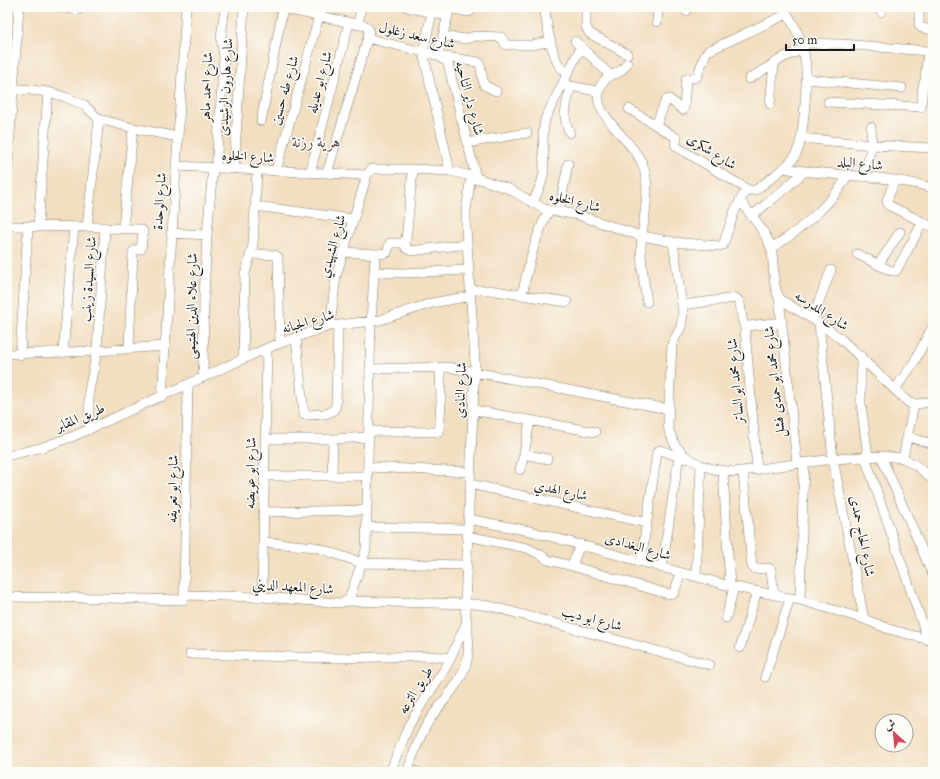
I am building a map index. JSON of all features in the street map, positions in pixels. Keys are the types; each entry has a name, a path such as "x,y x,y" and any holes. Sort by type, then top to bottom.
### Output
{"street":[{"path":"7,176 9,117 13,88 19,7"},
{"path":"58,7 78,10"},
{"name":"شارع الوحدة","path":"162,397 186,7"},
{"name":"شارع احمد ماهر","path":"207,235 215,168 224,57 221,38 225,7"},
{"name":"شارع هارون الرشيدى","path":"234,169 244,7"},
{"name":"شارع طه حسين","path":"276,171 324,7"},
{"name":"شارع ابو عديله","path":"310,173 354,24 361,7"},
{"path":"407,7 432,13 449,11 468,12 472,7"},
{"path":"545,7 546,20 558,64 562,69 568,72"},
{"path":"586,7 586,26 588,33 627,59 625,67 618,73 608,75 597,91 598,101 602,110 635,151 644,168 646,177 647,202 642,236 641,258 647,302"},
{"path":"657,22 658,7"},
{"path":"919,7 919,25 922,28 933,30"},
{"path":"261,121 284,8 354,24"},
{"path":"656,125 666,100 669,99 683,110 684,109 686,79 696,78 698,76 705,55 708,51 784,10 795,26 803,46 806,61 807,79 801,138 797,152 794,158 784,168 756,189 747,189 740,200 723,245 719,246 673,242 682,305 681,327 672,344 668,424 672,438 680,451 691,461"},
{"name":"شارع داير الناحيه","path":"449,11 438,53 439,56 446,60 448,64 467,143 473,177"},
{"path":"432,13 423,52 450,171"},
{"name":"شارع سعد زغلول","path":"354,24 366,26 368,28 368,37 371,39 439,56 478,62 480,64 484,85 496,91"},
{"path":"443,36 464,39 475,36 500,37 506,45 532,45 551,41"},
{"path":"327,173 368,37"},
{"path":"570,133 566,124 565,115 568,72 578,44 606,71 608,75"},
{"path":"749,79 803,46 842,44 928,52 930,62 929,83 923,85 922,109 828,102"},
{"path":"770,104 774,63"},
{"path":"807,79 902,88"},
{"path":"567,85 597,91"},
{"path":"533,203 544,172 543,134 545,119 567,85"},
{"path":"13,88 48,92 65,97 84,106 100,119 133,128 178,136"},
{"path":"38,227 48,92"},
{"name":"شارع شكرى","path":"629,109 677,138 675,144 677,147 747,189"},
{"path":"87,227 100,119"},
{"path":"863,177 872,145 872,127"},
{"path":"123,228 133,128"},
{"path":"467,143 527,133"},
{"path":"801,138 872,145 933,148"},
{"path":"559,211 568,164"},
{"name":"شارع الخلوه","path":"176,166 367,175 371,169 450,171 509,189 533,203 549,210 587,217 642,236 673,242"},
{"name":"شارع البلد","path":"784,168 804,172 895,180 933,188"},
{"path":"414,169 405,241 406,248 411,251 467,244"},
{"path":"243,359 245,274 254,245 257,170"},
{"path":"751,216 804,172"},
{"name":"شارع الشهيدي","path":"296,338 304,415 330,413 336,408 334,326 335,282 367,175"},
{"path":"771,248 793,234 837,193 847,176"},
{"name":"شارع النادى","path":"465,605 475,371 466,212 473,177"},
{"path":"895,180 887,200 888,205 933,227"},
{"name":"شارع المدرسه","path":"740,200 767,239 771,248 773,273 779,298 841,338 909,403 914,404"},
{"path":"255,206 354,219"},
{"path":"522,295 531,252 539,230 549,210"},
{"path":"857,254 891,271 897,270 923,222"},
{"name":"شارع السيدة زينب","path":"7,226 105,228 97,351 89,391 88,430"},
{"path":"20,354 28,227"},
{"path":"63,353 74,227"},
{"path":"105,228 140,229 143,233 141,249 134,250 133,252 129,349"},
{"path":"878,265 900,232"},
{"path":"171,233 207,235"},
{"name":"شارع علاء الدين الهتيمى","path":"203,377 204,298 207,235"},
{"path":"344,252 376,254 387,253 391,242 405,241"},
{"path":"251,254 275,255 278,257 280,343"},
{"name":"شارع المعهد الديني","path":"7,597 183,600 184,595 262,597 340,603 346,601 351,596 366,549 371,322 376,254"},
{"path":"374,272 416,273 469,270"},
{"path":"816,321 831,270"},
{"name":"شارع الجبانه","path":"162,397 280,343 334,326 371,322 432,303 471,293 489,290 567,302"},
{"path":"682,305 736,298 740,302 742,321 745,327"},
{"name":"شارع محمد ابو حمدى فشل","path":"779,298 801,463 800,600"},
{"name":"شارع الحاج حمدى","path":"816,321 833,459 864,619"},
{"name":"شارع محمد ابو الساتر","path":"757,470 745,327 782,322"},
{"path":"895,390 913,364 933,326"},
{"path":"7,354 63,353 164,346"},
{"name":"شارع ابو عويضه","path":"262,597 267,348"},
{"path":"860,356 861,404 867,456 931,641"},
{"path":"370,369 440,367 475,371 668,409"},
{"path":"265,439 333,439 369,434 439,432 441,402 440,367"},
{"name":"شارع ابو تعريفه","path":"184,595 188,384"},
{"name":"طريق المقابر","path":"7,456 43,447 88,430 162,397"},
{"path":"904,458 914,404 933,401"},
{"path":"473,410 595,432"},
{"path":"520,470 530,420"},
{"path":"908,437 933,444"},
{"path":"332,476 333,439"},
{"path":"641,562 657,451 660,450 723,472 743,472 801,463 867,456 904,458 917,466 933,480"},
{"path":"524,454 547,459"},
{"path":"662,568 679,456"},
{"path":"881,456 933,575"},
{"path":"696,577 701,465"},
{"path":"264,476 332,476 368,472 470,472"},
{"path":"723,472 732,586 726,618"},
{"path":"743,472 752,566 756,569 768,568 771,570 774,595"},
{"name":"شارع الهدي","path":"470,484 647,523"},
{"path":"263,512 367,510"},
{"name":"شارع البغدادى","path":"468,519 530,531 696,577 800,600 931,641"},
{"path":"367,527 468,533 527,548 548,560 668,594 674,593 681,573"},
{"path":"263,542 315,547 362,563 466,565"},
{"path":"572,566 580,544"},
{"path":"740,648 756,591"},
{"path":"765,677 790,598"},
{"name":"شارع ابو ديب","path":"346,601 490,606 710,665"},
{"name":"طريق الترعه","path":"408,770 415,748 427,724 458,682 463,672 467,660 469,645 465,605"},
{"name":"طريق الترعه","path":"390,772 409,725 451,658 466,624"},
{"path":"190,654 336,658 431,656 451,658"},
{"path":"408,770 418,772"}],"district":[{"name":"هرية رزنة","path":"316,141"}]}
